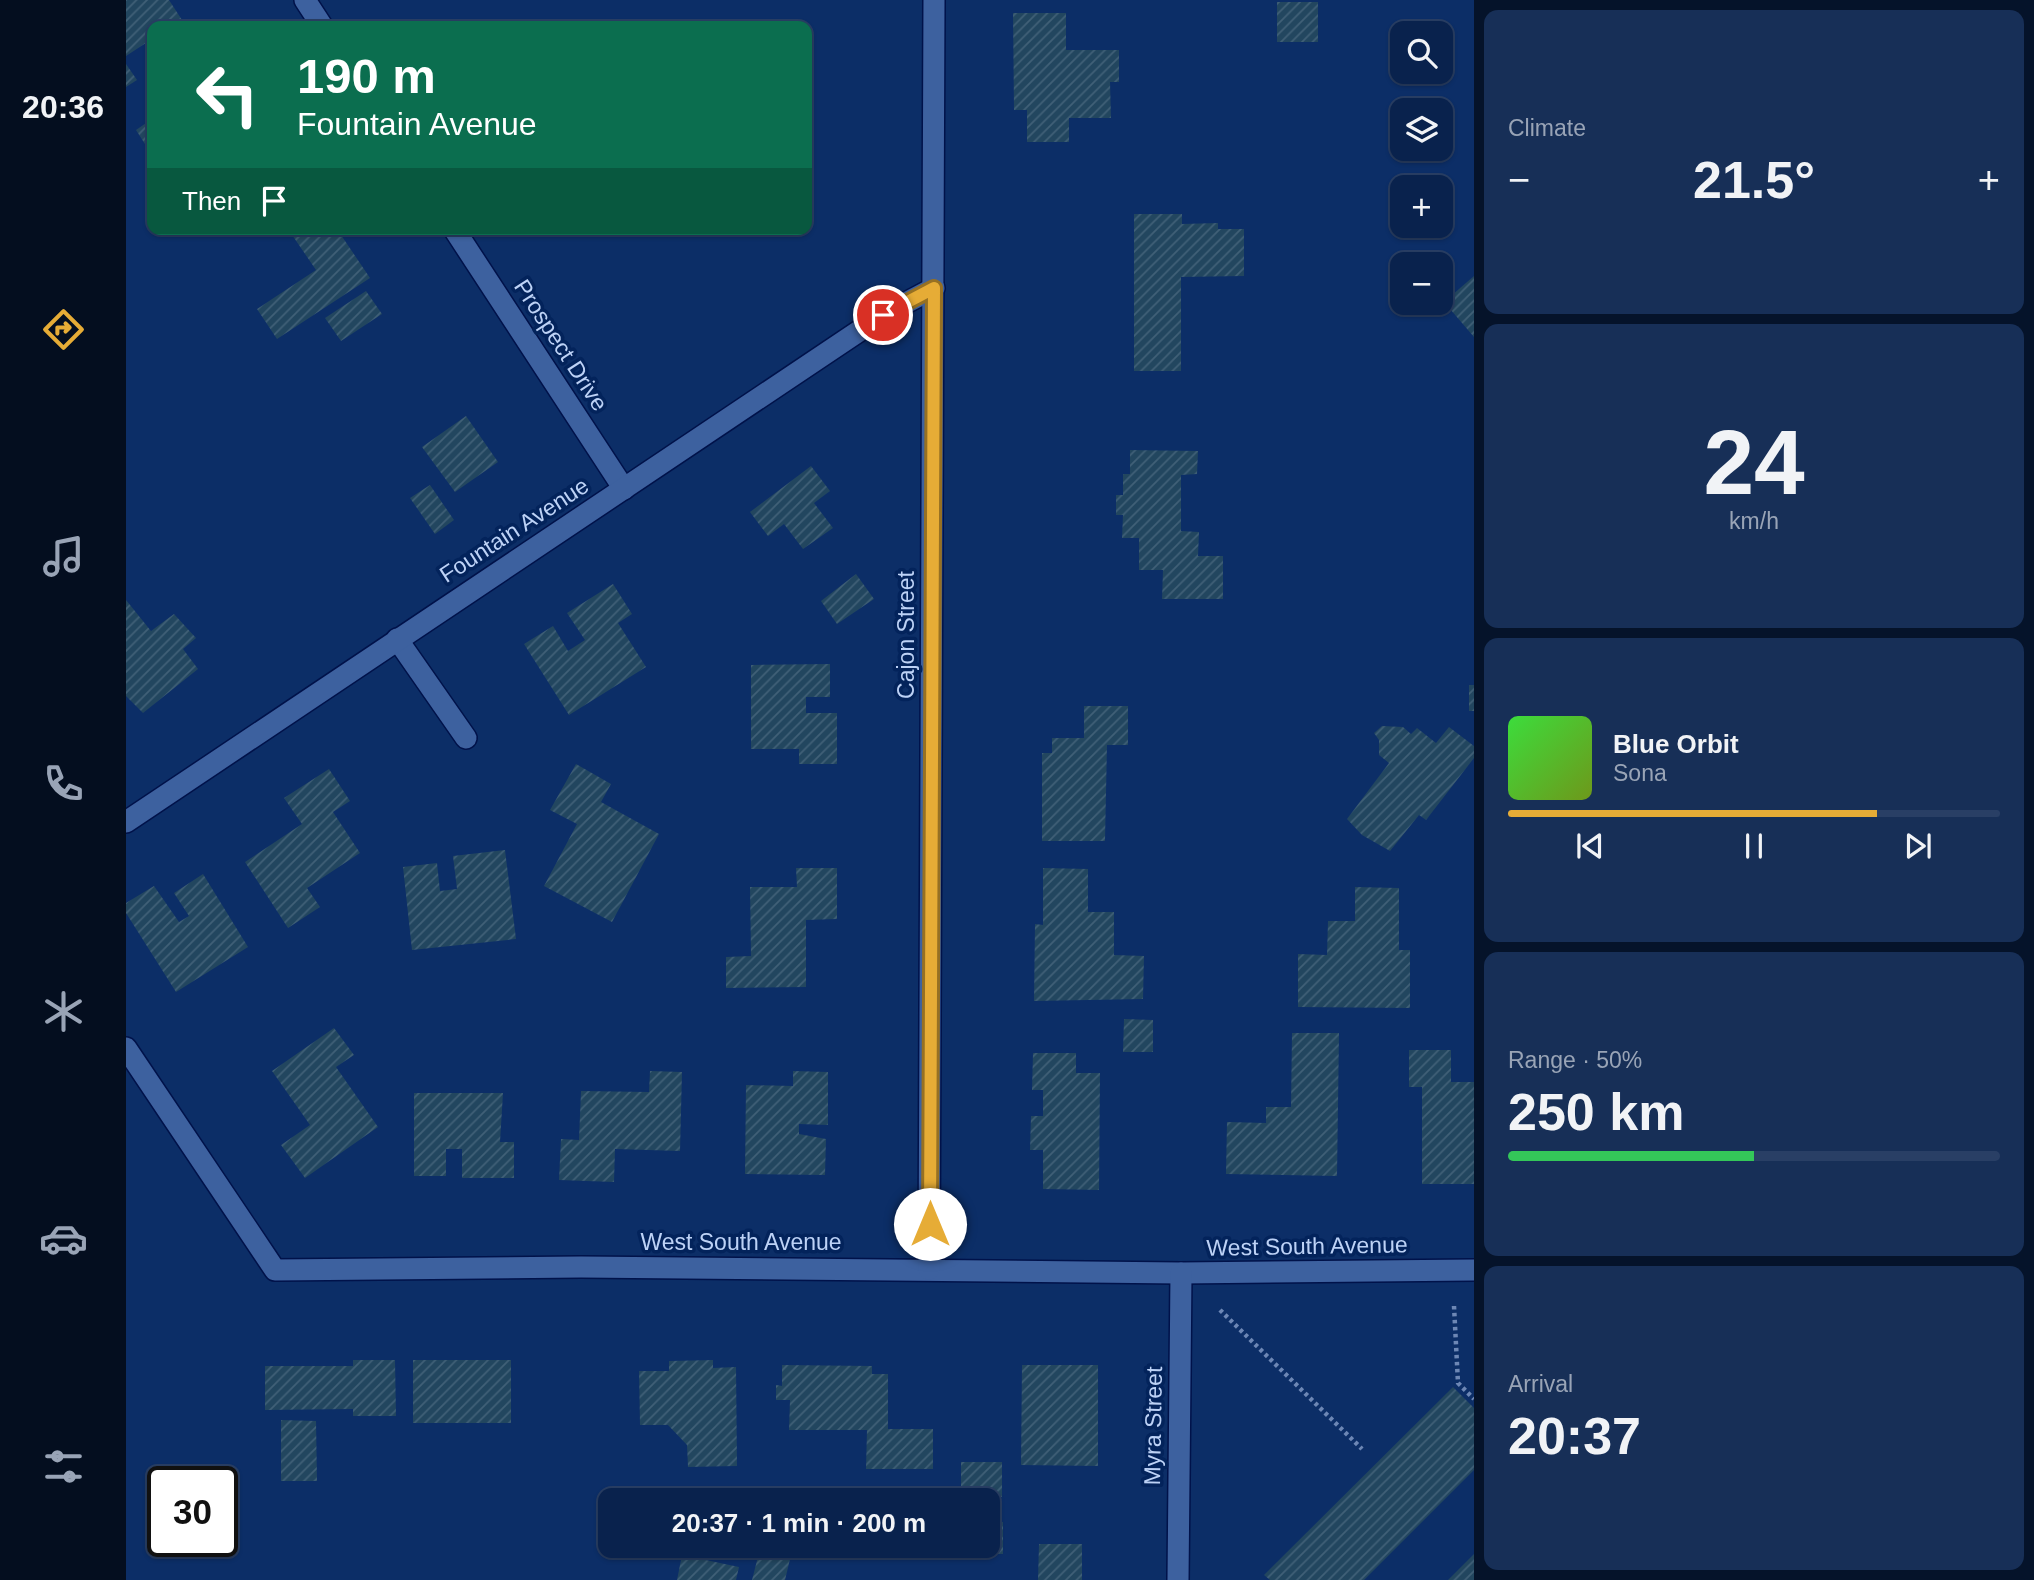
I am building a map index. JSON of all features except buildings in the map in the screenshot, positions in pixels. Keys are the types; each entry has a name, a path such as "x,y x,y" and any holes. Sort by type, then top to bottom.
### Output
{"street":[{"path":"305,0 319,21"},
{"name":"Cajon Street","path":"929,1269 934,0"},
{"name":"Prospect Drive","path":"458,235 624,489"},
{"name":"Fountain Avenue","path":"126,822 883,315 934,288"},
{"path":"397,639 466,738"},
{"name":"West South Avenue","path":"126,1048 275,1270 582,1267 1181,1273 1474,1270"},
{"name":"Myra Street","path":"1178,1580 1181,1273"}],"path":[{"path":"1454,1306 1458,1383 1474,1399"},
{"path":"1220,1310 1362,1449"}],"route":[{"path":"883,315 934,288 930,1224"}]}
